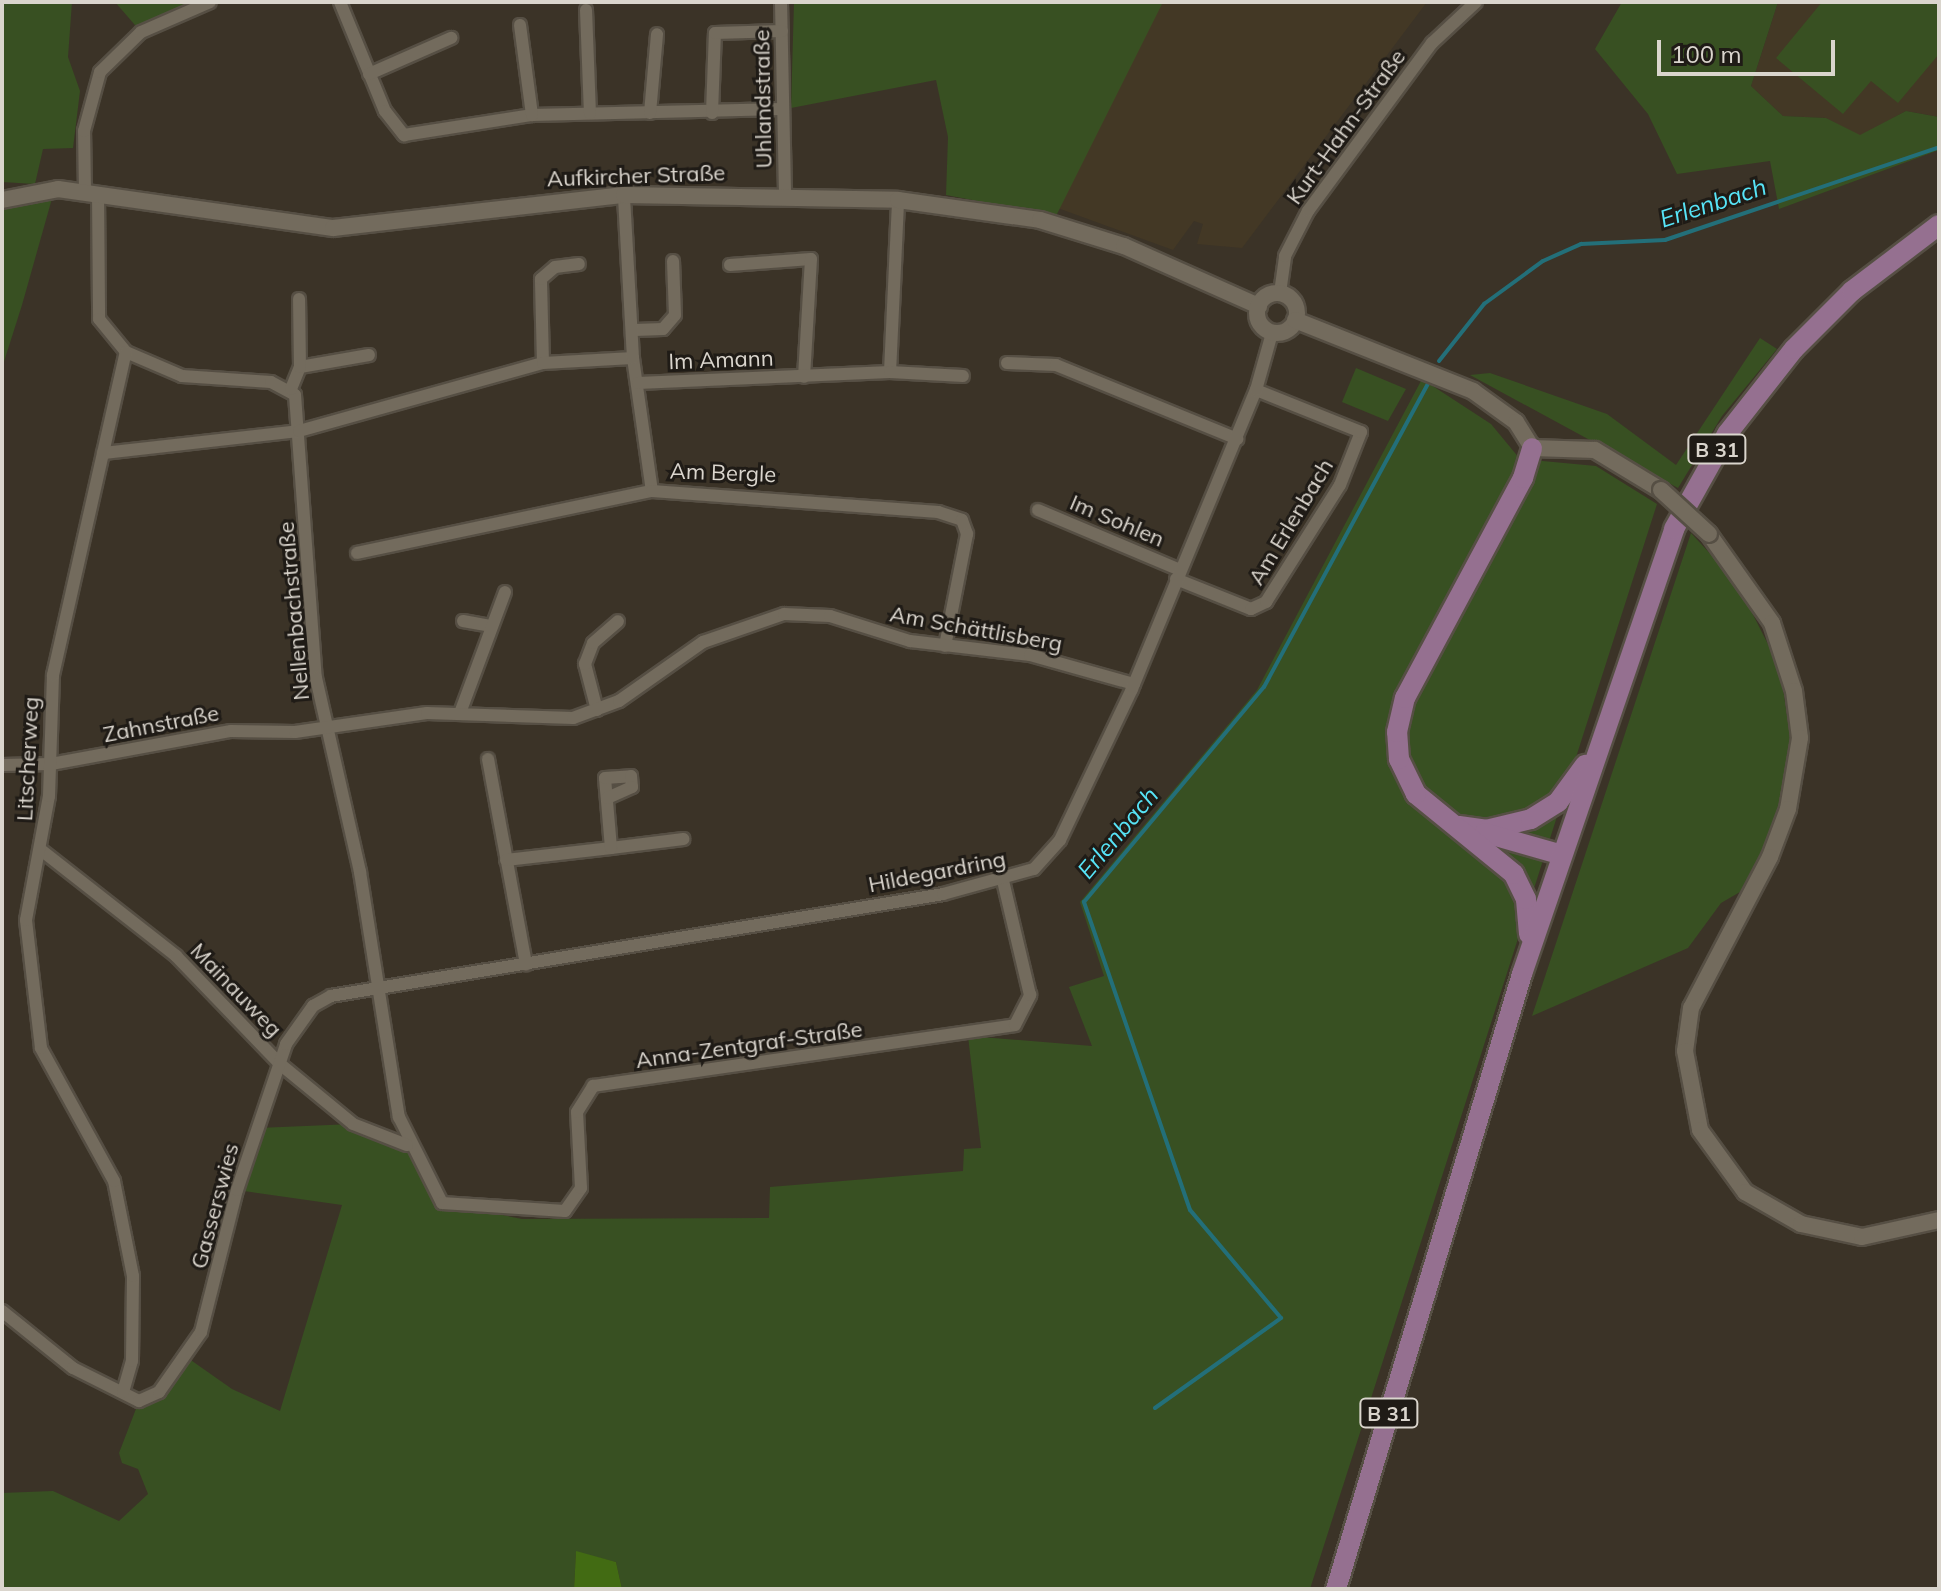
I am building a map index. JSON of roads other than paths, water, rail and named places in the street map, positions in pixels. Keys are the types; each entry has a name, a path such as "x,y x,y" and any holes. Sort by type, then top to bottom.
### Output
{"main road":[{"name":"B 31","path":"1336,1589 1522,974 1660,562 1727,434 1819,323 1939,225"},
{"path":"1532,448 1523,478 1401,709 1404,771 1416,794 1447,821 1471,834 1560,860"},
{"path":"1471,834 1499,829 1545,811 1600,742"},
{"path":"1471,834 1514,874 1526,899 1522,974"}],"street":[{"path":"210,2 141,32 100,72 84,131 92,192 99,319 126,352 182,376 291,389 300,367 299,299"},
{"path":"340,2 369,74 404,135 532,115 782,109"},
{"name":"Uhlandstraße","path":"781,2 785,195"},
{"name":"Kurt-Hahn-Straße","path":"1280,293 1285,256 1308,211 1432,43 1476,2"},
{"path":"586,10 590,113"},
{"path":"520,25 532,115"},
{"path":"712,113 715,33 782,31"},
{"path":"650,113 657,34"},
{"path":"369,74 451,38"},
{"name":"Aufkircher Straße","path":"2,200 92,192 333,228 624,195 785,195 898,200 1040,220 1124,246 1259,306"},
{"path":"624,195 635,330 633,358 652,491"},
{"path":"890,372 898,200"},
{"name":"Im Amann","path":"730,265 811,259 804,377"},
{"path":"635,330 663,329 675,315 673,261"},
{"path":"543,363 541,279 555,267 579,264"},
{"path":"1280,293 1295,305 1295,320 1272,333 1261,325 1259,306 1280,293"},
{"path":"1295,320 1473,391 1516,422 1532,448 1595,450 1661,490 1709,534 1772,623 1794,691 1800,738 1788,809 1770,857 1691,1008 1685,1051 1700,1130 1745,1192 1801,1224 1862,1237 1939,1220"},
{"name":"Hildegardring","path":"313,1006 377,988 526,965 1003,881 1034,869 1060,840 1134,684 1237,439 1256,390 1272,333"},
{"name":"Litscherweg","path":"123,1392 132,1361 133,1276 114,1181 41,1048 29,983 26,920 41,850 51,764 53,675 126,352"},
{"path":"300,367 369,355"},
{"path":"103,453 299,431 543,363 633,358"},
{"path":"1007,363 1056,365 1237,439"},
{"name":"Im Amann","path":"638,383 890,372 963,376"},
{"name":"Nellenbachstraße","path":"291,389 299,431 316,678 407,1145 442,1203"},
{"name":"Am Erlenbach","path":"1178,574 1251,609 1266,602 1340,485 1361,432 1256,390"},
{"name":"Am Bergle","path":"357,553 652,491 811,498 956,517 967,534 945,646"},
{"name":"Im Sohlen","path":"1038,510 1178,574"},
{"path":"460,713 505,592"},
{"name":"Am Schättlisberg","path":"327,726 460,713 549,720 597,710 703,642 784,614 830,616 945,646 1030,655 1134,684"},
{"path":"463,621 492,626"},
{"path":"597,710 585,664 593,643 618,621"},
{"name":"Zahnstraße","path":"2,765 51,764 231,731 327,726"},
{"path":"488,759 526,965"},
{"path":"607,798 611,848"},
{"path":"506,860 683,839"},
{"name":"Mainauweg","path":"41,850 176,956 280,1064 353,1124 389,1144 407,1145"},
{"name":"Anna-Zentgraf-Straße","path":"442,1203 565,1211 581,1188 577,1112 593,1086 1015,1025 1030,995 1003,881"},
{"name":"Gasserswies","path":"123,1392 139,1401 159,1392 201,1332 237,1190 280,1064 313,1006"},
{"path":"2,1311 73,1368 123,1392"}],"waterway":[{"name":"Erlenbach","path":"1439,361 1484,304 1543,261 1581,244 1665,240 1939,147"},
{"name":"Erlenbach","path":"1155,1408 1281,1318 1190,1210 1084,902 1264,687 1429,382"}]}
